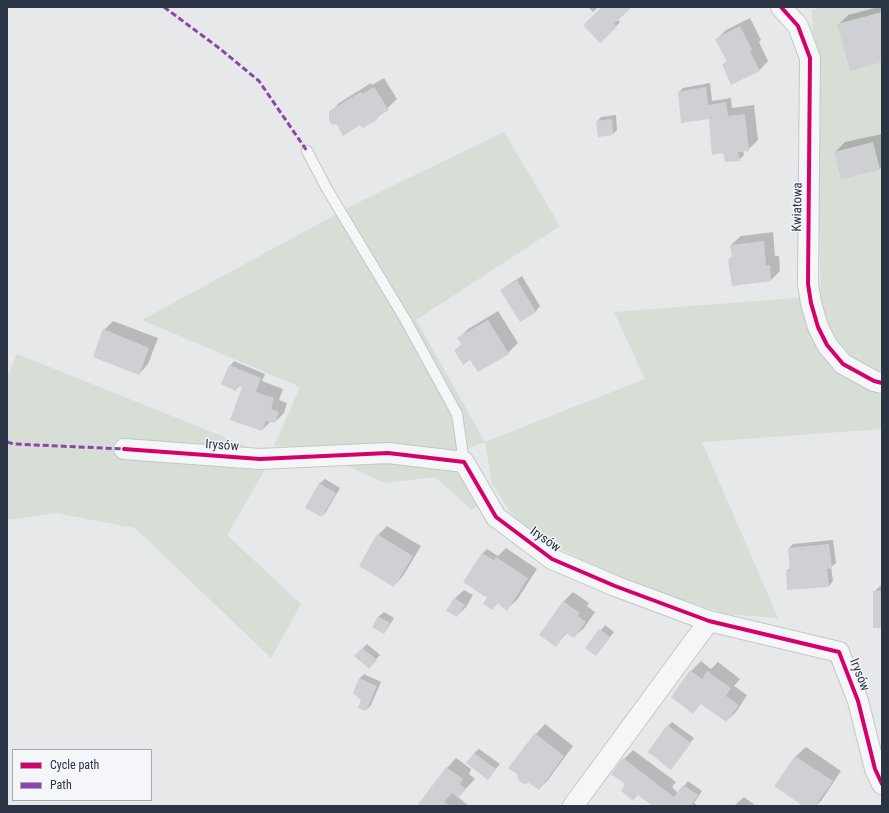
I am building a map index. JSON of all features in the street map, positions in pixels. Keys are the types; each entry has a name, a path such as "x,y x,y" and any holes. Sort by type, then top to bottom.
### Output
{"street":[{"name":"Kwiatowa","path":"781,7 798,26 810,58 808,284 811,303 818,327 827,345 843,364 874,381 882,383"},
{"name":"Irysów","path":"124,449 260,459 388,453 464,462 496,518 552,559 615,586 709,621 839,652 858,701 875,769 882,784"},
{"path":"573,806 709,621"}],"lane":[{"path":"307,151 326,189 405,319 457,414 464,462"}],"shaded area":[{"path":"822,7 882,7 882,429 702,442 778,618 727,614 627,582 522,530 492,484 485,442 645,379 614,312 821,296 812,10"},
{"path":"504,132 560,226 416,320 485,442 457,452 477,506 472,510 435,477 384,483 342,463 335,447 274,446 300,387 142,320 355,204"},
{"path":"17,354 244,445 266,468 227,535 301,604 271,658 135,528 56,513 7,520 7,377"}],"building":[{"path":"602,7 632,7 614,24 617,27 600,43 583,25"},
{"path":"882,12 882,62 850,71 837,24"},
{"path":"740,26 752,50 750,51 760,71 731,85 722,64 727,62 715,39"},
{"path":"374,87 389,110 377,117 377,120 363,128 360,125 343,136 337,125 331,124 329,120 329,111 361,92 362,94"},
{"path":"706,87 708,105 726,102 728,116 745,114 749,151 738,152 740,161 725,162 723,153 712,155 709,119 681,123 678,92"},
{"path":"612,119 613,135 598,137 596,121"},
{"path":"873,142 880,170 841,179 834,152"},
{"path":"764,241 766,265 770,265 771,281 732,286 728,259 732,258 730,245"},
{"path":"517,280 536,312 520,322 500,290"},
{"path":"488,320 509,354 478,372 470,360 463,365 454,350 462,345 457,338"},
{"path":"103,329 149,348 139,375 93,357"},
{"path":"229,365 261,378 256,392 274,398 271,409 279,412 275,423 266,421 262,431 230,420 242,387 238,386 236,391 221,384"},
{"path":"319,483 336,493 322,517 305,508"},
{"path":"377,534 413,556 394,587 359,566"},
{"path":"829,544 832,568 827,569 829,587 787,590 786,571 790,571 788,548"},
{"path":"482,553 494,560 496,557 528,578 507,611 497,603 493,610 483,604 487,598 463,582"},
{"path":"873,591 882,591 882,628 873,628"},
{"path":"454,598 465,605 457,617 446,611"},
{"path":"563,601 580,613 578,616 586,622 574,638 566,633 556,647 539,635"},
{"path":"378,616 390,623 384,634 372,627"},
{"path":"599,629 610,637 596,656 585,648"},
{"path":"362,648 377,660 369,669 354,656"},
{"path":"690,670 702,679 707,671 731,688 726,696 739,705 726,722 701,704 693,714 671,697"},
{"path":"359,678 377,686 366,711 358,708 361,700 353,693"},
{"path":"667,725 691,743 671,770 648,752"},
{"path":"535,733 564,756 539,790 529,783 523,784 518,780 517,774 508,768"},
{"path":"474,753 496,769 488,780 466,763"},
{"path":"795,756 833,781 815,806 803,806 774,786"},
{"path":"623,758 674,797 683,785 698,795 691,806 653,806 638,795 633,801 621,791 625,784 611,774"},
{"path":"446,767 463,779 460,784 466,789 458,798 452,793 444,802 449,806 417,806"}],"marked path":[{"path":"164,7 219,48 259,81 307,151"},
{"path":"7,442 14,444 124,449"}],"cycle path":[{"path":"781,7 798,26 810,58 808,284 811,303 818,327 827,345 843,364 874,381 882,383"},
{"path":"124,449 260,459 388,453 464,462 496,517 552,559 615,586 709,621 839,652 858,701 875,769 882,784"}]}
